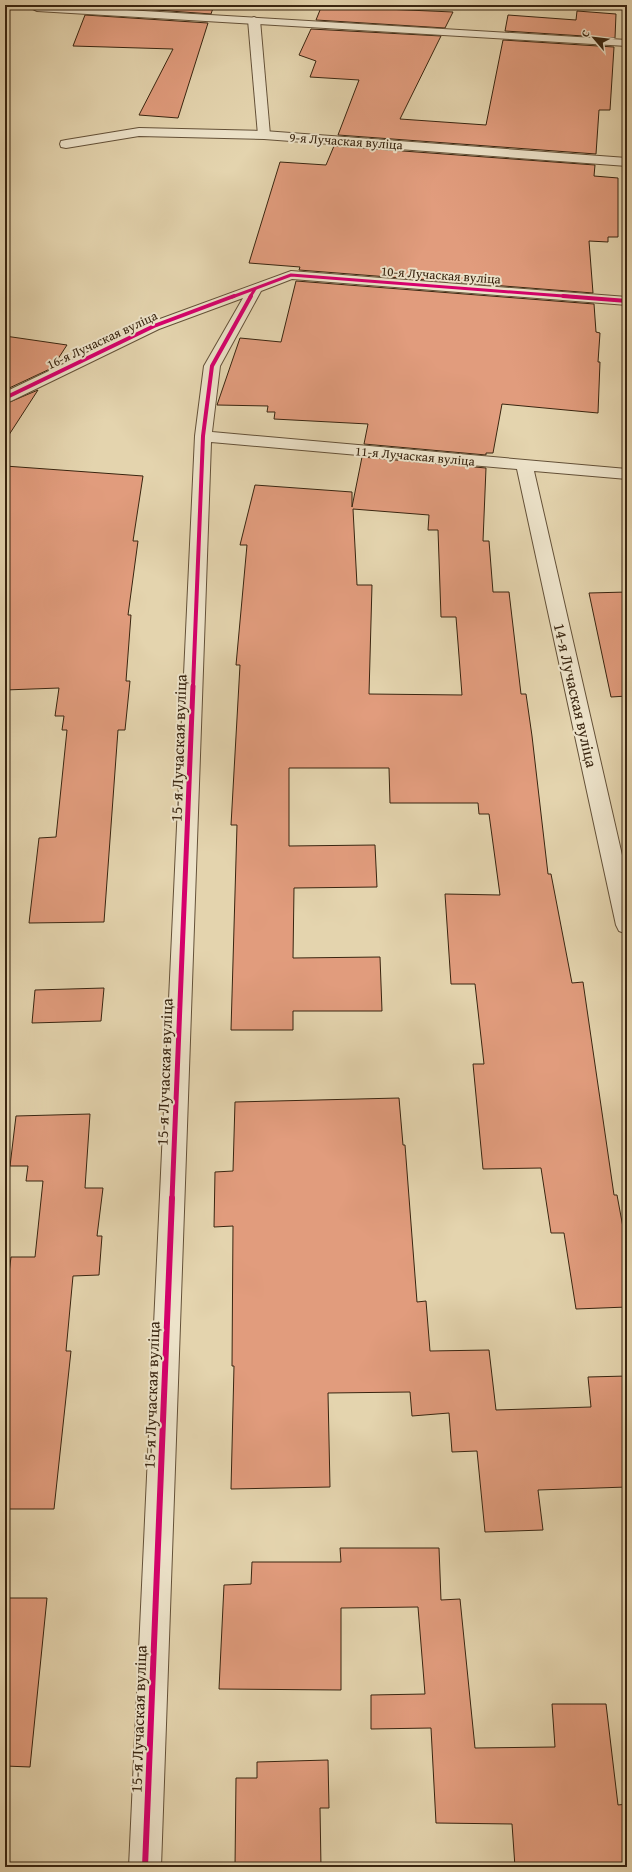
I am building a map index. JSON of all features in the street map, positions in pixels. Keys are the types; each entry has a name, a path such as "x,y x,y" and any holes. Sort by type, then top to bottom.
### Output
{"street":[{"path":"37,8 627,42"},
{"path":"254,20 264,135"},
{"name":"9-я Лучаская вуліца","path":"66,144 139,132 264,135 627,162"},
{"name":"10-я Лучаская вуліца","path":"255,289 291,275 627,301"},
{"name":"16-я Лучаская вуліца","path":"5,398 154,326 255,289"},
{"name":"15-я Лучаская вуліца","path":"145,1867 203,436 212,366 255,289"},
{"name":"11-я Лучаская вуліца","path":"203,436 627,474"},
{"name":"14-я Лучаская вуліца","path":"525,466 627,925"}],"building":[{"path":"88,5 214,5 211,14"},
{"path":"322,5 453,12 445,28 316,20"},
{"path":"577,11 616,14 615,38 505,31 508,15 576,20"},
{"path":"85,15 208,23 178,118 139,115 173,49 73,46"},
{"path":"311,29 441,36 400,119 486,125 503,40 614,47 610,110 599,110 596,154 338,135 359,80 310,77 316,61 299,55"},
{"path":"334,146 595,165 594,176 618,178 618,237 608,237 608,242 589,241 593,293 299,270 300,267 249,263 280,162 326,165"},
{"path":"296,281 594,304 596,332 600,333 598,362 600,362 598,413 502,404 493,453 486,453 486,455 364,444 368,424 274,419 275,412 267,412 268,406 217,405 240,338 281,342"},
{"path":"5,336 67,345 52,368 5,390"},
{"path":"38,390 5,441 5,404"},
{"path":"362,457 486,468 483,541 489,541 493,592 509,592 521,694 526,694 532,736 548,874 551,874 572,983 583,982 614,1195 617,1195 627,1249 627,1307 576,1309 564,1233 551,1233 541,1168 483,1169 473,1064 484,1064 475,984 451,984 445,894 500,895 489,814 479,814 478,803 390,803 389,768 289,768 289,846 375,845 377,887 294,888 293,958 380,957 382,1011 293,1011 293,1030 231,1030 237,825 231,825 240,665 236,665 247,545 240,545 255,485 352,492 352,507","holes":["353,509 429,515 428,530 438,530 441,617 456,617 462,695 369,694 372,585 357,585"]},
{"path":"5,466 143,476 133,541 138,541 128,615 131,615 126,681 130,681 125,730 118,730 104,922 29,923 39,838 56,837 67,730 62,730 64,716 55,716 59,688 5,690"},
{"path":"627,592 627,696 611,697 589,593"},
{"path":"104,988 101,1021 32,1023 35,990"},
{"path":"399,1098 403,1145 405,1145 417,1302 426,1301 430,1351 489,1350 496,1410 591,1407 588,1377 627,1376 627,1487 538,1490 543,1530 485,1532 477,1451 452,1452 449,1413 412,1416 410,1392 328,1393 330,1487 231,1489 234,1366 232,1366 233,1226 214,1227 215,1172 233,1171 235,1102"},
{"path":"90,1114 85,1188 103,1188 97,1236 102,1236 99,1275 73,1276 66,1351 71,1351 54,1509 5,1509 5,1305 11,1257 35,1257 43,1181 26,1181 28,1166 10,1166 16,1116"},
{"path":"340,1548 439,1548 441,1600 460,1599 475,1748 555,1747 552,1704 606,1704 618,1805 627,1804 627,1867 515,1867 512,1824 436,1823 431,1728 371,1729 371,1695 425,1694 418,1607 341,1608 341,1690 219,1689 224,1585 251,1584 252,1562 341,1562"},
{"path":"5,1598 47,1598 30,1767 5,1766"},
{"path":"328,1760 329,1808 320,1808 321,1867 235,1867 236,1778 257,1778 257,1762"}],"cycle path":[{"path":"5,398 154,326 291,275 627,301"},
{"path":"145,1867 203,436 212,366 255,289"}]}
